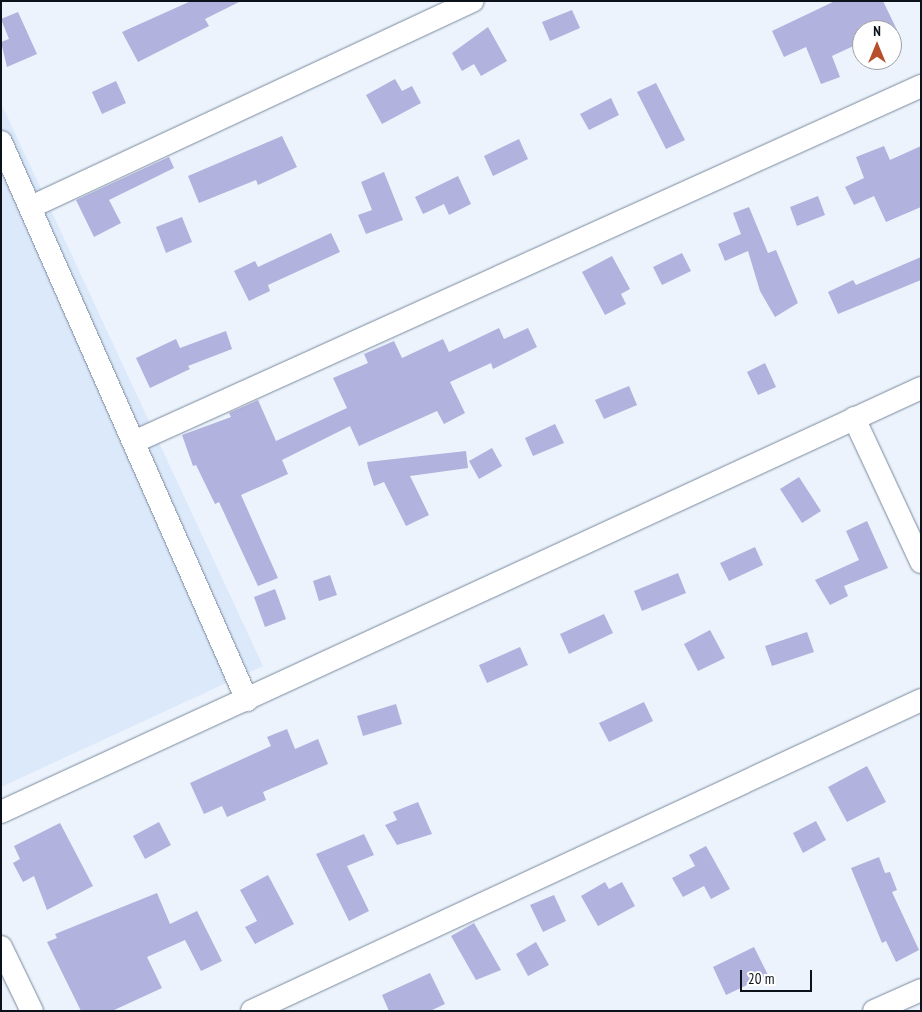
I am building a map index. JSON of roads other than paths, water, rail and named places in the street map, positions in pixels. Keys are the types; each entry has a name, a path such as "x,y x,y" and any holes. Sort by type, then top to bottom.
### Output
{"street":[{"path":"33,206 472,1"},
{"path":"136,441 921,86"},
{"path":"1,142 33,206 248,700"},
{"path":"1,812 248,700 921,388"},
{"path":"854,418 921,562"},
{"path":"252,1011 921,700"},
{"path":"1,947 32,1011"},
{"path":"874,1011 921,990"}]}
